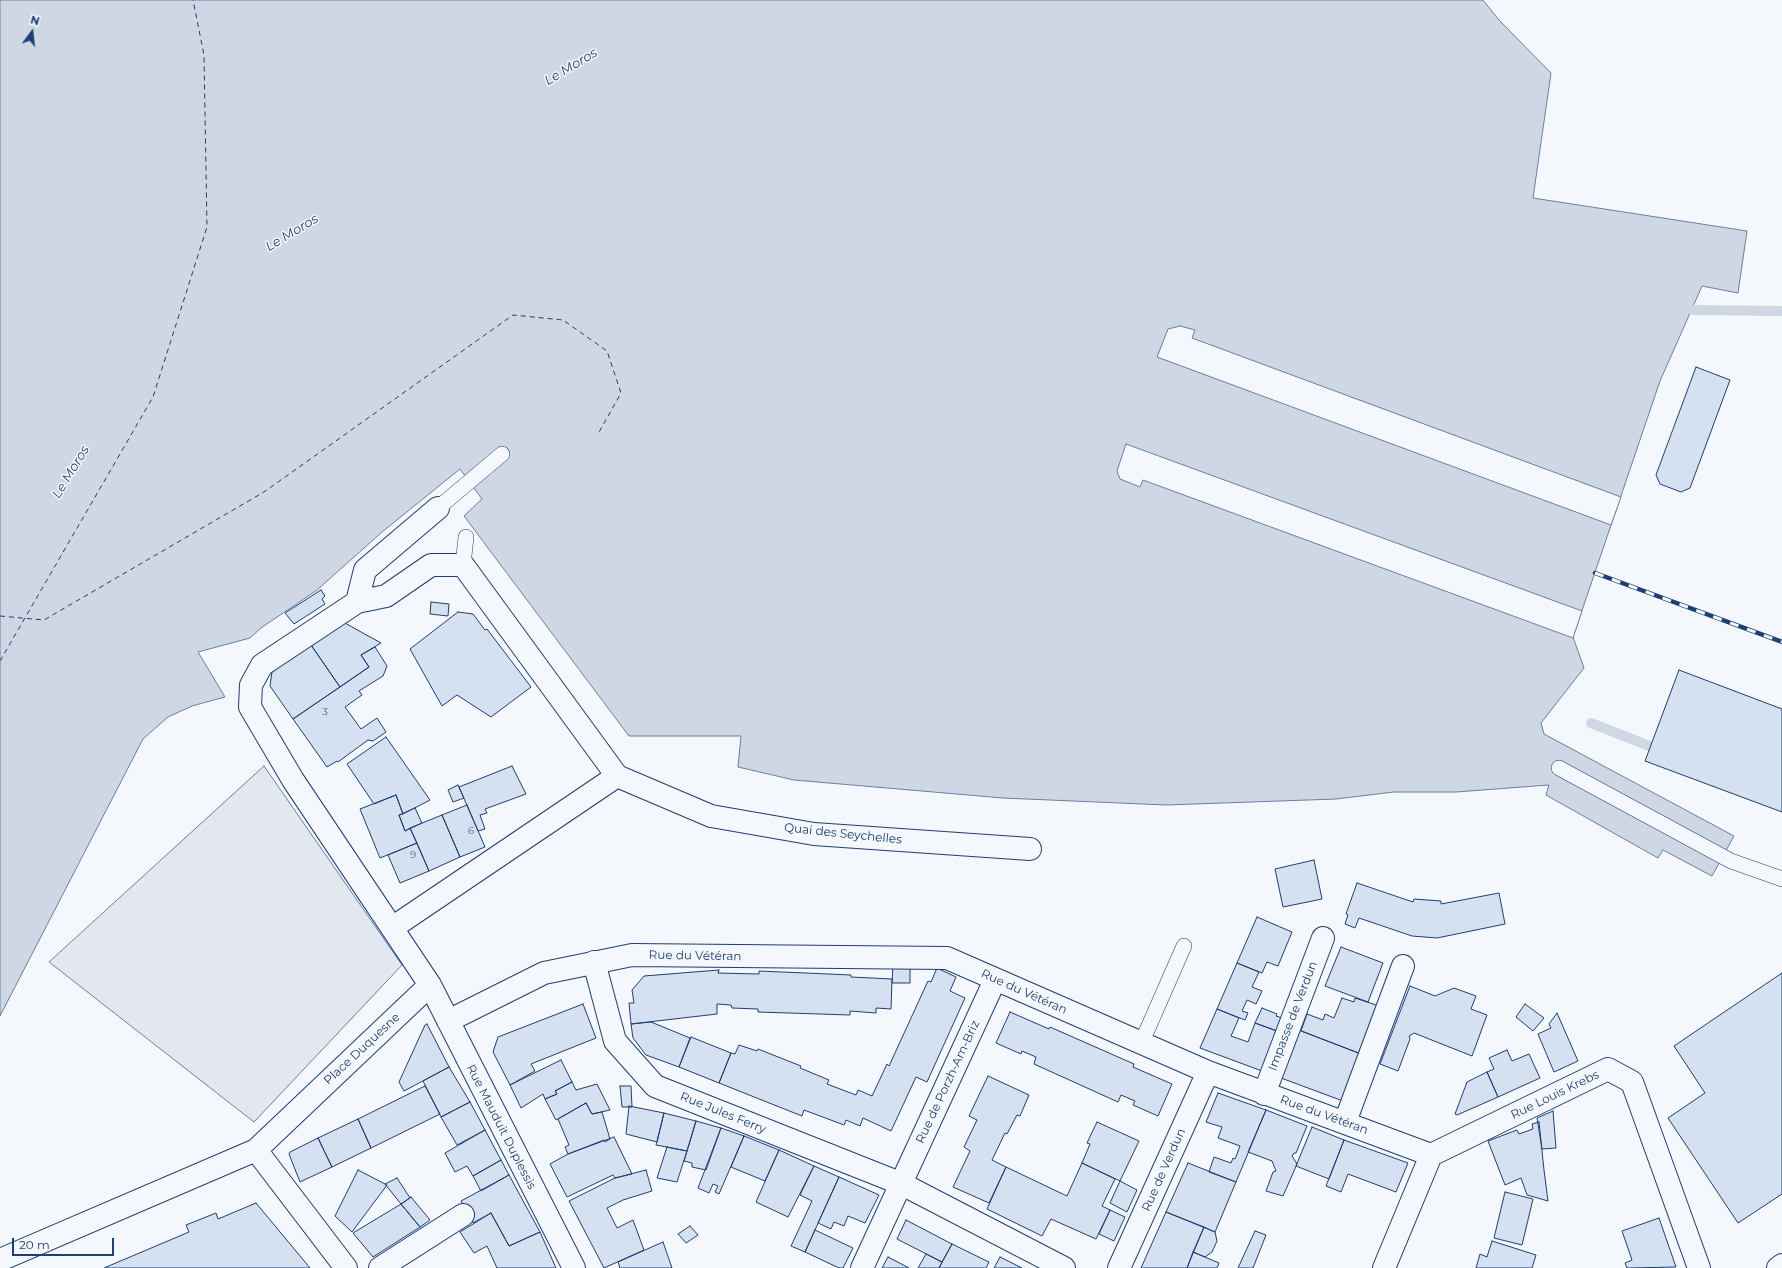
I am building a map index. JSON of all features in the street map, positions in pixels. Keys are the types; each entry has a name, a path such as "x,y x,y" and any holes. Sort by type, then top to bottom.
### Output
{"street":[{"path":"357,602 365,570 438,508"},
{"path":"392,928 617,776 463,564 431,566 386,596 357,602 262,665 250,685 250,707 293,780 430,985"},
{"name":"Quai des Seychelles","path":"617,776 711,816 814,834 1030,849"},
{"name":"Impasse de Verdun","path":"1264,1094 1323,938"},
{"name":"Rue du Vétéran","path":"594,962 632,955 947,958 1208,1072 1431,1155"},
{"path":"448,1021 544,973 594,962"},
{"name":"Rue Jules Ferry","path":"594,962 615,1041 654,1086 902,1184 1064,1268"},
{"path":"1345,1122 1403,966"},
{"name":"Rue de Porzh-Am-Briz","path":"862,1268 995,980"},
{"name":"Rue Mauduit Duplessis","path":"430,985 574,1268"},
{"name":"Place Duquesne","path":"0,1260 256,1150 430,985"},
{"name":"Rue Louis Krebs","path":"1431,1155 1608,1069 1632,1082 1699,1268"},
{"name":"Rue de Verdun","path":"1119,1268 1208,1072"},
{"path":"256,1150 346,1268"},
{"path":"1384,1268 1431,1155"},
{"path":"380,1268 462,1215"},
{"path":"1778,1268 1782,1266"}],"lane":[{"path":"438,508 502,454"},
{"path":"463,564 466,537"},
{"path":"1559,768 1732,861 1782,879"},
{"path":"1141,1044 1184,946"}],"shaded area":[{"path":"264,766 402,965 254,1122 49,962"}],"water":[{"name":"Le Moros","path":"0,0 1483,0 1499,20 1551,73 1533,198 1747,231 1738,293 1702,286 1660,381 1573,637 1584,668 1541,723 1544,734 1734,836 1712,876 1663,850 1658,858 1546,795 1549,785 1456,792 1394,792 1336,799 1166,805 1003,798 794,780 738,767 741,736 629,736 464,516 482,499 460,469 382,532 317,590 261,628 250,638 198,652 225,697 192,706 168,717 143,739 0,1016"}],"pier":[{"path":"1180,326 1195,330 1192,338 1621,497 1611,525 1157,357 1168,329"},
{"path":"1126,444 1582,611 1573,638 1143,480 1140,487 1120,479 1117,471"}],"building":[{"path":"1696,367 1730,380 1690,488 1681,492 1660,484 1656,475"},
{"path":"321,590 325,596 322,599 325,604 294,624 285,613"},
{"path":"431,602 449,604 448,616 430,614"},
{"path":"458,612 473,614 485,630 487,629 531,687 491,717 457,695 442,706 410,649"},
{"path":"343,622 381,643 361,655 369,667 340,687 311,645"},
{"path":"311,645 340,687 293,719 270,686 272,672"},
{"path":"375,647 387,666 383,676 359,691 362,695 345,707 361,729 377,718 386,732 373,741 368,740 338,762 337,761 327,767 293,719 369,667 361,655"},
{"path":"1679,670 1782,709 1782,812 1645,761"},
{"path":"386,737 430,800 403,814 396,795 374,804 347,764"},
{"path":"512,766 526,794 485,809 487,813 480,815 485,829 478,831 459,787"},
{"path":"458,785 464,798 453,802 448,790"},
{"path":"396,795 403,814 399,815 405,831 410,828 417,843 380,858 360,809"},
{"path":"467,805 485,847 460,857 442,815"},
{"path":"415,808 422,823 405,831 399,815"},
{"path":"442,815 460,857 429,871 410,828"},
{"path":"417,843 429,871 400,883 388,855"},
{"path":"1314,860 1322,899 1283,907 1275,869"},
{"path":"1357,883 1413,902 1414,899 1441,901 1441,904 1499,893 1505,924 1437,938 1412,936 1359,918 1355,928 1345,924 1348,915 1346,914"},
{"path":"1257,917 1292,932 1278,966 1267,962 1262,973 1237,963"},
{"path":"1341,947 1383,963 1368,1002 1325,986"},
{"path":"1237,963 1259,972 1252,987 1262,991 1256,1004 1247,1000 1242,1011 1248,1013 1245,1020 1217,1009"},
{"path":"893,965 910,966 910,983 892,983"},
{"path":"937,968 956,977 950,991 965,998 927,1082 916,1077 891,1131 863,1118 860,1126 846,1120 844,1125 804,1110 802,1116 719,1083 731,1053 735,1054 739,1045 757,1051 758,1049 801,1066 800,1068 829,1080 827,1084 856,1095 858,1090 872,1096 887,1064 889,1066 928,981 931,982"},
{"path":"719,970 718,973 759,974 759,971 851,975 851,977 892,979 891,1009 876,1008 876,1013 850,1011 850,1015 758,1012 758,1009 732,1008 731,1005 717,1004 717,1014 631,1024 629,1003 634,1003 632,990 644,976"},
{"path":"1782,973 1782,1194 1738,1223 1668,1118 1705,1093 1674,1046"},
{"path":"1410,986 1435,996 1454,988 1476,996 1471,1009 1487,1015 1472,1056 1414,1033 1409,1036 1410,1039 1398,1071 1380,1064"},
{"path":"1342,998 1354,1002 1355,998 1379,1006 1361,1054 1301,1031 1307,1014 1323,1020 1325,1014 1334,1018"},
{"path":"583,1004 596,1038 531,1064 535,1071 510,1085 493,1052 498,1037"},
{"path":"1525,1004 1544,1018 1533,1031 1516,1017"},
{"path":"1262,1008 1277,1014 1276,1016 1282,1018 1277,1031 1255,1023"},
{"path":"1217,1009 1239,1018 1231,1036 1248,1042 1255,1023 1277,1031 1262,1071 1200,1048"},
{"path":"1010,1012 1049,1029 1050,1027 1134,1064 1133,1067 1172,1084 1158,1116 1133,1105 1135,1101 1121,1095 1118,1102 1034,1064 1036,1057 1022,1051 1021,1054 996,1043"},
{"path":"1557,1013 1578,1061 1554,1072 1538,1034 1551,1028 1549,1024"},
{"path":"651,1022 690,1038 679,1067 646,1055 633,1038 631,1024"},
{"path":"427,1024 449,1067 404,1091 399,1082 425,1025"},
{"path":"1299,1030 1361,1054 1343,1101 1281,1078"},
{"path":"691,1037 731,1053 719,1083 679,1067"},
{"path":"1507,1050 1512,1061 1529,1054 1540,1078 1498,1097 1487,1072 1494,1069 1489,1058"},
{"path":"561,1060 572,1082 555,1091 557,1094 545,1099 543,1094 521,1108 510,1085"},
{"path":"449,1067 470,1102 441,1117 423,1081"},
{"path":"1487,1072 1498,1097 1457,1115 1455,1114 1467,1082"},
{"path":"988,1076 1029,1095 1020,1116 1017,1115 1007,1134 1005,1133 992,1160 1006,1167 989,1203 953,1187 970,1151 964,1147 977,1120 969,1116"},
{"path":"572,1082 576,1090 597,1084 610,1110 592,1114 586,1103 556,1120 545,1099 557,1094 555,1091"},
{"path":"425,1086 440,1114 371,1148 358,1119"},
{"path":"620,1086 631,1086 632,1107 622,1107"},
{"path":"1218,1093 1266,1110 1236,1182 1209,1172 1214,1157 1231,1163 1233,1158 1235,1159 1240,1146 1218,1138 1222,1127 1206,1122"},
{"path":"470,1102 485,1130 457,1145 441,1117"},
{"path":"586,1103 592,1114 602,1112 610,1139 568,1154 565,1147 569,1145 558,1119"},
{"path":"629,1106 664,1113 657,1142 626,1134"},
{"path":"1266,1110 1307,1126 1296,1153 1292,1156 1297,1164 1283,1196 1266,1191 1273,1172 1276,1171 1272,1161 1248,1152"},
{"path":"1553,1111 1556,1148 1542,1149 1537,1118"},
{"path":"664,1113 696,1121 687,1151 656,1145"},
{"path":"358,1119 371,1148 332,1167 318,1138"},
{"path":"696,1121 721,1128 706,1170 692,1167 692,1163 684,1161"},
{"path":"1097,1122 1139,1141 1120,1181 1082,1163 1090,1144 1087,1143"},
{"path":"1539,1122 1548,1201 1527,1195 1521,1178 1505,1185 1488,1141 1517,1130 1519,1134 1533,1129 1532,1124"},
{"path":"1312,1127 1344,1140 1329,1179 1296,1166"},
{"path":"721,1128 744,1136 719,1194 715,1192 718,1186 713,1184 709,1193 698,1188"},
{"path":"485,1130 501,1160 473,1176 467,1166 455,1172 445,1153"},
{"path":"744,1136 779,1150 765,1181 731,1167"},
{"path":"614,1137 632,1174 615,1178 613,1175 567,1197 550,1164 568,1154"},
{"path":"318,1138 332,1167 300,1182 289,1154 290,1152"},
{"path":"1344,1140 1408,1163 1396,1192 1348,1174 1341,1192 1326,1186"},
{"path":"667,1147 687,1151 677,1182 657,1178"},
{"path":"779,1150 814,1166 788,1217 756,1202"},
{"path":"501,1160 509,1175 481,1191 473,1176"},
{"path":"1082,1163 1115,1179 1102,1206 1110,1210 1096,1239 1051,1219 1042,1236 987,1209 1006,1167 1067,1196"},
{"path":"1188,1163 1236,1182 1215,1232 1166,1212"},
{"path":"814,1166 839,1177 805,1252 791,1246 812,1201 800,1195"},
{"path":"358,1170 387,1185 352,1232 335,1216"},
{"path":"646,1170 652,1191 623,1200 607,1208 617,1228 633,1220 644,1250 604,1268 569,1201 615,1178"},
{"path":"509,1175 540,1232 509,1246 491,1213 473,1223 461,1201"},
{"path":"839,1177 879,1195 865,1223 848,1216 844,1226 834,1222 831,1229 818,1223"},
{"path":"397,1178 410,1198 401,1204 385,1184"},
{"path":"1120,1181 1137,1190 1127,1212 1110,1203"},
{"path":"1505,1192 1533,1199 1522,1245 1494,1238"},
{"path":"411,1197 430,1220 420,1227 401,1204"},
{"path":"256,1203 310,1268 104,1268 189,1232 186,1225 216,1213 218,1219"},
{"path":"401,1204 420,1227 373,1257 353,1233"},
{"path":"1110,1210 1125,1217 1114,1241 1099,1234"},
{"path":"1166,1212 1204,1227 1187,1268 1141,1268"},
{"path":"491,1213 509,1246 540,1232 556,1268 497,1268 487,1246 474,1253 460,1232"},
{"path":"1659,1218 1676,1267 1627,1268 1625,1263 1632,1260 1622,1231"},
{"path":"906,1220 952,1244 942,1262 897,1239"},
{"path":"690,1226 698,1235 686,1243 678,1234"},
{"path":"1204,1227 1215,1232 1217,1241 1212,1252 1205,1257 1193,1252"},
{"path":"815,1230 853,1248 843,1268 839,1268 805,1252"},
{"path":"1255,1231 1266,1235 1253,1268 1238,1268"},
{"path":"1492,1241 1536,1255 1532,1268 1476,1268 1480,1254 1487,1257"},
{"path":"663,1242 672,1268 620,1268 618,1262"},
{"path":"952,1244 989,1262 986,1268 939,1268"},
{"path":"1193,1252 1219,1263 1217,1268 1187,1268"},
{"path":"926,1254 942,1262 939,1268 918,1268"},
{"path":"888,1257 909,1268 882,1268"},
{"path":"1000,1257 1022,1268 994,1268"}],"waterway":[{"path":"1693,310 1782,311"},
{"path":"1591,723 1662,751"}],"ferry route":[{"path":"0,661 153,397 207,227 204,55 193,0"},
{"path":"0,616 44,620 264,492 513,315 563,320 607,351 621,393 598,434"}],"railway":[{"path":"1595,573 1782,642"}]}
